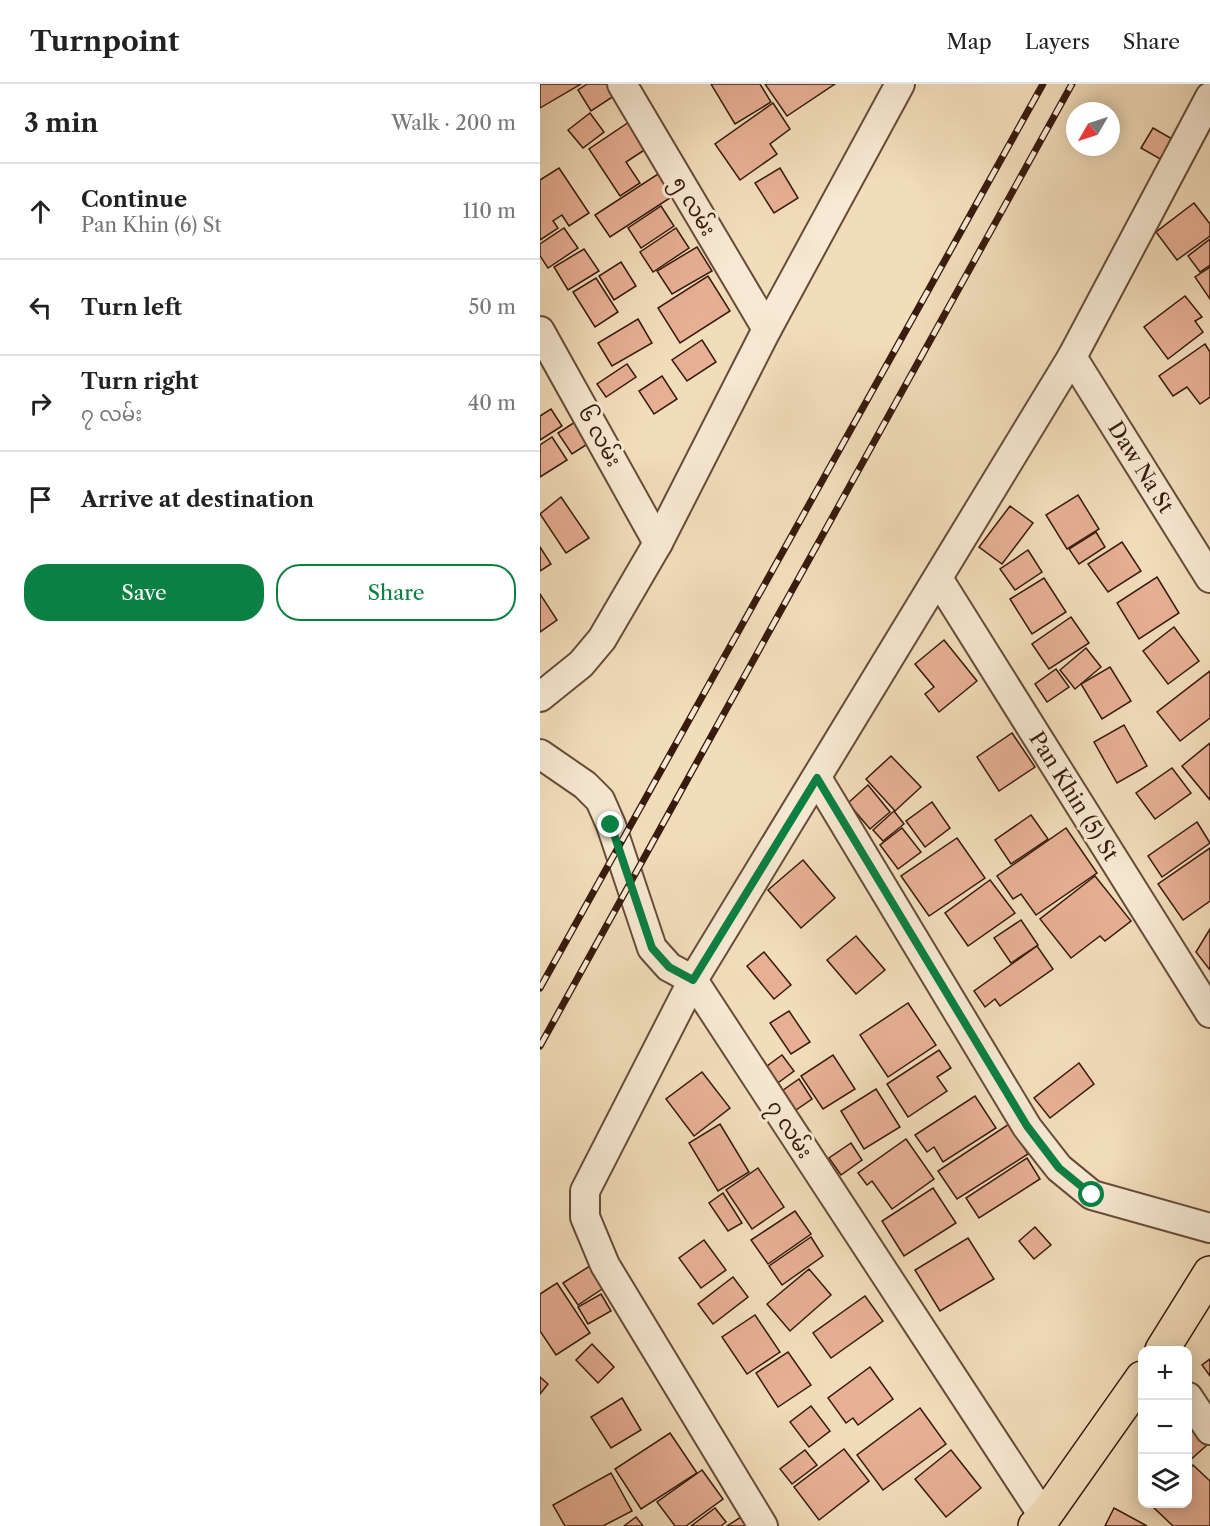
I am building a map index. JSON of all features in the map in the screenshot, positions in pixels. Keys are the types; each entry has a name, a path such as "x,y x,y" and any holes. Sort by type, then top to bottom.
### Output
{"main road":[{"path":"1164,1346 1210,1273"},
{"path":"1039,1521 1138,1385"}],"street":[{"name":"၅ လမ်း","path":"622,84 767,329"},
{"path":"540,697 580,664 602,639 658,543 767,329 897,86"},
{"path":"763,1526 605,1265 585,1217 585,1191 693,980 939,580 1072,357 1207,112"},
{"name":"၆ လမ်း","path":"540,331 658,543"},
{"name":"Daw Na St","path":"1072,357 1210,578"},
{"name":"Pan Khin (5) St","path":"939,580 1210,1013"},
{"name":"၇ လမ်း","path":"540,754 585,785 600,800 611,825 652,948 669,967 693,980 1039,1521"},
{"path":"817,778 1027,1126 1059,1168 1092,1195 1210,1228"},
{"path":"1190,1400 1210,1430"}],"building":[{"path":"540,84 581,84 540,108"},
{"path":"587,84 610,84 617,94 591,111 578,90"},
{"path":"711,84 760,84 771,102 735,124"},
{"path":"765,84 835,84 787,116"},
{"path":"773,103 790,129 770,144 777,154 740,180 715,144"},
{"path":"590,113 604,132 583,148 568,130"},
{"path":"629,122 646,149 626,162 640,183 620,196 589,149"},
{"path":"1153,128 1174,140 1162,160 1141,148"},
{"path":"559,168 589,213 569,226 562,215 553,221 558,228 540,240 540,180"},
{"path":"780,168 798,198 774,213 755,183"},
{"path":"658,174 673,196 610,237 595,215"},
{"path":"1194,203 1210,224 1210,236 1177,260 1156,232"},
{"path":"661,206 674,226 641,248 628,228"},
{"path":"564,228 578,248 548,268 540,256 540,244"},
{"path":"676,228 689,248 653,272 640,252"},
{"path":"1210,239 1210,265 1200,272 1188,256"},
{"path":"697,247 712,271 672,294 657,271"},
{"path":"584,249 599,271 568,290 554,267"},
{"path":"621,262 636,286 614,300 599,276"},
{"path":"1210,267 1210,299 1195,277"},
{"path":"708,276 730,311 680,343 658,308"},
{"path":"596,278 618,312 595,327 573,292"},
{"path":"1185,296 1202,317 1195,321 1203,332 1168,359 1144,327"},
{"path":"638,319 652,343 612,366 598,343"},
{"path":"702,340 716,362 687,381 672,360"},
{"path":"1205,344 1210,352 1210,397 1200,404 1187,387 1173,396 1159,376"},
{"path":"627,364 636,377 606,397 597,384"},
{"path":"662,376 677,399 654,414 639,391"},
{"path":"551,409 562,426 540,440 540,416"},
{"path":"575,422 589,443 572,454 558,433"},
{"path":"552,437 567,460 540,477 540,445"},
{"path":"1078,495 1099,529 1067,549 1046,515"},
{"path":"561,497 589,538 566,553 540,514"},
{"path":"1010,506 1033,523 1002,564 979,547"},
{"path":"1096,532 1105,547 1079,564 1069,549"},
{"path":"1122,542 1141,571 1108,592 1088,564"},
{"path":"540,547 551,564 540,571"},
{"path":"1028,550 1042,572 1015,590 1000,569"},
{"path":"1157,577 1179,613 1139,639 1117,603"},
{"path":"1044,578 1066,612 1032,634 1010,599"},
{"path":"540,594 557,620 540,632"},
{"path":"1071,617 1089,643 1049,669 1032,644"},
{"path":"1174,627 1199,661 1168,684 1143,651"},
{"path":"944,640 977,681 939,712 925,694 934,687 915,664"},
{"path":"1086,648 1101,667 1075,689 1060,670"},
{"path":"1110,667 1131,701 1102,719 1081,684"},
{"path":"1056,669 1069,687 1047,702 1035,684"},
{"path":"1210,671 1210,718 1180,741 1157,712"},
{"path":"1124,725 1147,766 1117,783 1094,742"},
{"path":"1012,733 1035,767 999,791 977,757"},
{"path":"1210,743 1210,800 1182,766"},
{"path":"891,756 921,787 895,811 866,779"},
{"path":"1172,768 1191,793 1155,819 1136,793"},
{"path":"868,785 890,812 870,829 848,803"},
{"path":"932,802 950,828 925,847 906,821"},
{"path":"894,811 904,824 883,841 873,830"},
{"path":"1031,815 1048,839 1011,864 995,840"},
{"path":"1197,822 1210,843 1162,877 1148,856"},
{"path":"902,828 921,852 898,869 880,845"},
{"path":"1066,828 1097,873 1036,915 1021,894 1013,899 997,876"},
{"path":"957,838 985,878 929,916 901,876"},
{"path":"1210,848 1210,901 1183,920 1158,884"},
{"path":"803,860 835,898 801,928 768,890"},
{"path":"1095,876 1131,921 1105,941 1100,936 1071,958 1040,919"},
{"path":"990,880 1015,913 968,946 945,913"},
{"path":"1021,920 1038,945 1011,963 994,938"},
{"path":"1210,929 1210,970 1196,952"},
{"path":"856,936 885,970 856,994 827,960"},
{"path":"1037,946 1053,969 1000,1006 995,999 985,1007 974,991"},
{"path":"764,952 791,985 774,999 747,966"},
{"path":"908,1003 936,1045 888,1077 860,1035"},
{"path":"789,1011 810,1042 791,1054 770,1023"},
{"path":"939,1050 951,1068 937,1077 947,1091 908,1117 887,1084"},
{"path":"782,1055 794,1071 775,1085 763,1069"},
{"path":"833,1055 855,1089 823,1109 801,1076"},
{"path":"1079,1063 1094,1084 1050,1118 1034,1098"},
{"path":"702,1072 730,1108 694,1136 666,1099"},
{"path":"799,1079 812,1099 793,1112 779,1093"},
{"path":"876,1089 900,1127 864,1149 841,1111"},
{"path":"975,1096 996,1128 943,1162 934,1147 927,1152 915,1135"},
{"path":"720,1124 749,1172 718,1191 689,1143"},
{"path":"1009,1124 1028,1154 957,1199 938,1171"},
{"path":"906,1139 934,1179 892,1209 872,1181 867,1185 858,1173"},
{"path":"851,1143 862,1160 841,1175 829,1158"},
{"path":"1027,1158 1040,1179 979,1218 966,1198"},
{"path":"758,1168 784,1207 752,1229 726,1190"},
{"path":"933,1188 956,1223 904,1256 882,1221"},
{"path":"723,1193 742,1223 728,1231 709,1203"},
{"path":"795,1211 811,1234 768,1264 751,1240"},
{"path":"1035,1227 1051,1245 1034,1259 1019,1241"},
{"path":"811,1237 823,1256 782,1285 769,1266"},
{"path":"968,1238 994,1279 940,1311 915,1270"},
{"path":"704,1240 726,1270 701,1288 679,1258"},
{"path":"593,1264 608,1285 578,1305 563,1283"},
{"path":"809,1269 831,1295 790,1331 767,1304"},
{"path":"733,1277 748,1297 713,1324 698,1304"},
{"path":"557,1283 590,1333 556,1355 540,1331 540,1294"},
{"path":"601,1294 611,1311 588,1324 578,1307"},
{"path":"865,1296 883,1321 831,1358 813,1333"},
{"path":"755,1315 780,1352 747,1374 722,1337"},
{"path":"592,1344 614,1367 598,1383 576,1360"},
{"path":"788,1352 811,1385 778,1407 756,1373"},
{"path":"1210,1359 1210,1376 1202,1365"},
{"path":"870,1367 893,1399 858,1425 853,1418 846,1423 828,1398"},
{"path":"540,1377 548,1384 540,1394"},
{"path":"622,1398 641,1430 611,1448 591,1417"},
{"path":"811,1406 830,1431 809,1447 790,1422"},
{"path":"920,1408 946,1444 883,1490 857,1455"},
{"path":"1192,1428 1207,1445 1192,1458"},
{"path":"670,1433 697,1473 641,1509 615,1469"},
{"path":"844,1449 869,1481 819,1520 794,1487"},
{"path":"805,1450 817,1465 792,1484 780,1469"},
{"path":"951,1450 981,1488 946,1517 915,1479"},
{"path":"1192,1466 1210,1481 1210,1526 1173,1526 1154,1508 1192,1508"},
{"path":"702,1470 723,1499 686,1526 675,1526 657,1502"},
{"path":"611,1473 632,1511 603,1526 565,1526 553,1505"},
{"path":"715,1508 726,1522 721,1526 691,1526"},
{"path":"1114,1508 1147,1526 1105,1526"},
{"path":"744,1515 751,1526 727,1526"},
{"path":"636,1517 643,1526 624,1526"}],"railway":[{"path":"540,988 1043,84"},
{"path":"540,1046 1072,84"}],"route":[{"path":"611,825 652,948 669,967 693,980 817,778 1027,1126 1059,1168 1092,1195"}]}
